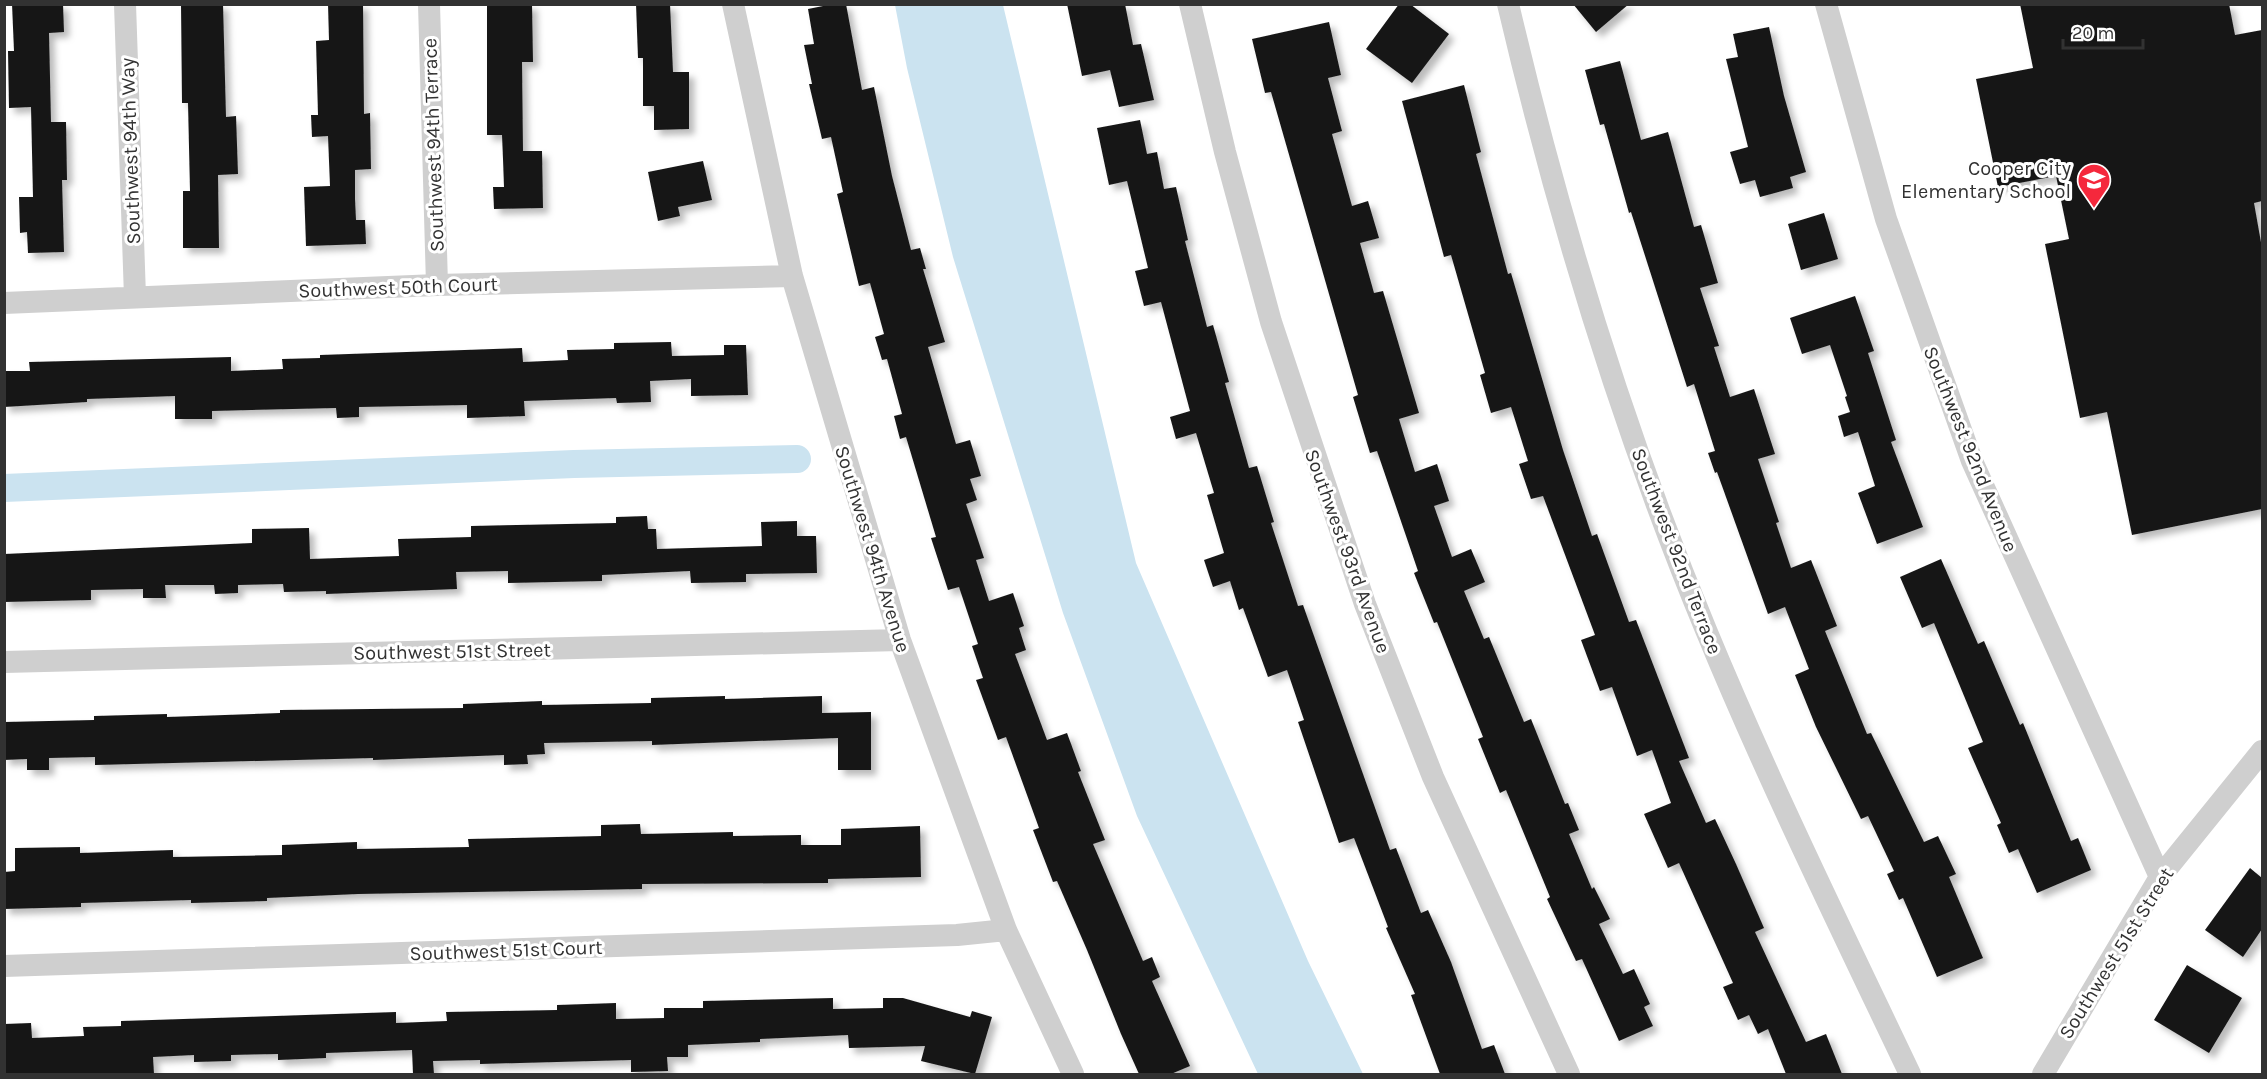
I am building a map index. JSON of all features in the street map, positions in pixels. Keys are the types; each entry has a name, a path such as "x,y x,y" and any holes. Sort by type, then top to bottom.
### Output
{"street":[{"name":"Southwest 94th Way","path":"125,4 135,297"},
{"name":"Southwest 94th Terrace","path":"429,4 437,285"},
{"name":"Southwest 94th Avenue","path":"733,4 792,276 900,640 1006,930 1073,1074"},
{"name":"Southwest 93rd Avenue","path":"1190,4 1228,163 1271,322 1350,561 1433,777 1569,1074"},
{"name":"Southwest 92nd Terrace","path":"1508,4 1561,212 1663,518 1705,628 1754,742 1910,1074"},
{"name":"Southwest 92nd Avenue","path":"1826,4 1886,219 1972,461 2160,877"},
{"name":"Southwest 50th Court","path":"4,303 437,285 792,276"},
{"name":"Southwest 51st Street","path":"4,662 900,640"},
{"name":"Southwest 51st Street","path":"2043,1074 2160,877 2262,751"},
{"name":"Southwest 51st Court","path":"4,966 957,935 1006,930"}],"water":[{"path":"895,5 1003,5 1136,563 1308,961 1363,1074 1258,1074 1137,816 1063,613 953,257 907,68"}],"building":[{"path":"12,4 63,4 64,32 49,33 51,122 66,122 67,180 62,180 64,252 28,253 27,232 20,233 19,197 33,197 31,107 9,108 8,51 14,51"},
{"path":"181,4 223,4 226,117 236,116 238,174 218,175 219,248 183,248 183,191 190,191 188,103 182,103"},
{"path":"328,4 363,4 364,114 370,113 371,169 355,170 355,199 356,220 365,220 366,244 306,246 304,187 330,186 328,136 312,137 311,115 318,115 316,41 329,40"},
{"path":"532,4 533,62 522,62 523,151 542,151 543,208 494,209 493,187 504,187 502,135 487,135 487,5"},
{"path":"636,4 670,4 673,72 689,72 689,129 654,130 654,106 643,106 643,58 638,58"},
{"path":"846,4 862,90 874,87 892,176 911,250 920,248 926,269 923,269 945,342 928,347 956,444 970,440 981,476 970,479 977,500 966,504 984,558 976,560 989,601 1013,593 1024,626 1019,628 1026,650 1015,654 1047,740 1067,733 1081,771 1078,772 1105,840 1093,844 1143,961 1152,957 1160,977 1152,981 1190,1066 1171,1074 1139,1074 1121,1034 1057,881 1053,882 1033,830 1039,828 1006,737 998,740 976,680 983,678 972,646 978,644 959,587 948,590 931,538 936,537 906,437 900,439 894,416 902,414 887,359 882,360 875,337 884,334 870,283 859,286 837,194 843,192 831,137 822,139 809,84 812,84 804,45 814,44 808,9"},
{"path":"1067,4 1125,4 1133,45 1141,44 1154,100 1119,107 1110,70 1082,76"},
{"path":"1399,4 1410,4 1449,34 1412,83 1366,49"},
{"path":"1573,4 1629,4 1596,32"},
{"path":"2020,4 2229,4 2235,35 2262,30 2262,201 2254,203 2262,248 2262,509 2132,535 2107,412 2080,418 2045,244 2069,239 2056,176 1998,187 1976,79 2033,68"},
{"path":"1329,22 1341,75 1328,78 1342,131 1332,134 1352,206 1368,201 1379,238 1360,243 1374,293 1383,291 1419,413 1399,419 1415,472 1437,464 1449,501 1434,506 1452,557 1471,549 1485,582 1464,591 1484,639 1489,637 1524,722 1531,719 1565,804 1568,803 1579,830 1569,834 1592,889 1594,887 1610,919 1599,924 1623,974 1634,969 1650,1004 1644,1007 1653,1026 1619,1041 1582,959 1576,961 1547,899 1550,897 1506,790 1500,793 1478,739 1483,737 1437,622 1434,623 1414,573 1418,571 1377,451 1370,453 1353,397 1358,395 1271,92 1265,93 1252,39"},
{"path":"1769,27 1784,96 1806,172 1790,177 1793,188 1760,197 1755,180 1740,184 1730,152 1748,147 1726,59 1738,57 1733,34"},
{"path":"1620,61 1641,140 1668,132 1694,227 1701,225 1718,283 1700,288 1719,346 1714,347 1730,397 1754,389 1775,454 1758,459 1779,522 1776,523 1791,568 1811,560 1837,626 1825,631 1867,734 1871,733 1924,842 1938,836 1956,874 1949,877 1983,958 1937,977 1903,898 1899,900 1887,874 1894,871 1868,816 1861,819 1816,727 1795,675 1809,669 1785,607 1768,614 1708,453 1715,451 1694,384 1687,387 1631,212 1629,213 1604,124 1600,125 1585,70"},
{"path":"1464,85 1481,152 1476,154 1508,274 1511,273 1563,450 1592,536 1597,534 1629,622 1636,620 1689,758 1679,761 1706,823 1715,819 1736,864 1764,928 1755,932 1806,1042 1826,1034 1842,1074 1786,1074 1768,1029 1758,1034 1749,1015 1738,1020 1723,987 1733,983 1679,863 1668,868 1644,814 1671,803 1652,750 1637,756 1612,687 1600,691 1581,640 1595,635 1543,496 1531,499 1519,464 1528,461 1511,407 1491,413 1480,375 1485,373 1451,255 1444,257 1402,101"},
{"path":"1140,120 1147,154 1157,152 1164,189 1176,187 1188,240 1185,241 1207,327 1213,325 1229,382 1225,383 1249,468 1257,466 1274,522 1271,523 1298,606 1303,605 1390,850 1396,848 1421,913 1428,910 1451,962 1482,1049 1494,1045 1505,1074 1440,1074 1411,995 1415,994 1386,928 1388,927 1354,838 1339,843 1298,722 1304,720 1287,670 1268,677 1243,608 1239,610 1230,581 1213,587 1204,560 1224,553 1207,495 1214,493 1196,433 1176,439 1170,417 1190,411 1161,302 1144,306 1135,271 1148,268 1127,181 1109,185 1097,128"},
{"path":"703,161 712,200 678,207 680,216 658,221 648,172"},
{"path":"1824,213 1838,259 1801,270 1788,224"},
{"path":"1855,296 1874,351 1868,353 1896,440 1891,442 1923,527 1877,544 1858,493 1875,486 1858,432 1844,437 1838,416 1850,412 1830,345 1802,354 1790,318"},
{"path":"671,342 672,356 724,355 724,345 746,345 748,395 691,396 691,379 650,381 651,402 617,403 616,398 524,401 525,416 467,418 467,405 359,407 359,417 337,418 336,408 212,411 212,419 175,419 175,396 87,399 87,402 4,407 4,371 30,371 29,362 231,357 231,371 283,369 282,359 320,358 320,355 522,348 523,362 568,360 567,350 614,349 614,343"},
{"path":"647,516 648,529 656,529 657,549 762,546 761,522 797,521 797,536 816,536 817,573 746,574 746,582 691,583 690,571 602,575 602,581 508,583 508,571 456,572 457,589 326,594 326,591 284,592 283,584 238,585 238,593 215,594 214,585 165,585 166,598 143,598 143,589 91,590 91,600 4,602 4,554 252,543 252,529 309,528 310,559 399,556 398,539 471,537 471,526 616,523 616,517"},
{"path":"1941,559 1978,644 1984,641 2020,725 2023,723 2071,841 2078,838 2091,870 2037,893 2018,849 2009,853 1997,825 2001,823 1968,748 1983,742 1934,623 1922,628 1900,577"},
{"path":"725,696 725,699 822,696 822,713 871,712 871,770 838,770 838,738 652,745 652,741 544,743 545,754 527,755 528,764 504,765 504,755 95,765 95,757 49,758 49,770 27,770 27,759 4,760 4,722 94,720 94,716 167,714 167,717 280,713 280,710 463,708 463,704 542,701 542,705 651,703 651,698"},
{"path":"640,824 641,834 733,832 733,836 801,835 801,845 841,845 841,829 920,826 921,877 828,879 828,883 642,884 642,889 358,894 267,898 267,901 191,903 191,900 81,903 81,907 4,909 4,872 15,871 15,848 80,847 80,853 173,850 173,857 282,855 282,845 357,842 357,849 469,847 468,839 601,836 601,825"},
{"path":"2250,868 2262,878 2262,929 2243,957 2205,930"},
{"path":"2187,965 2242,998 2209,1053 2154,1020"},
{"path":"833,998 833,1009 883,1008 883,998 903,998 970,1017 972,1011 992,1017 975,1074 921,1061 925,1046 849,1048 848,1035 688,1045 688,1057 667,1057 668,1071 631,1072 631,1060 480,1064 480,1060 433,1061 434,1074 413,1074 412,1050 326,1053 326,1058 278,1060 278,1054 231,1055 231,1061 194,1062 194,1055 153,1057 154,1074 4,1074 4,1024 31,1023 32,1038 84,1036 83,1027 121,1026 121,1021 396,1012 396,1023 447,1021 446,1012 557,1010 557,1005 616,1003 616,1019 664,1018 664,1008 703,1008 703,1001"}],"waterway":[{"path":"4,488 574,464 797,459"}],"place":[{"name":"Cooper City Elementary School","path":"2094,209"}]}
